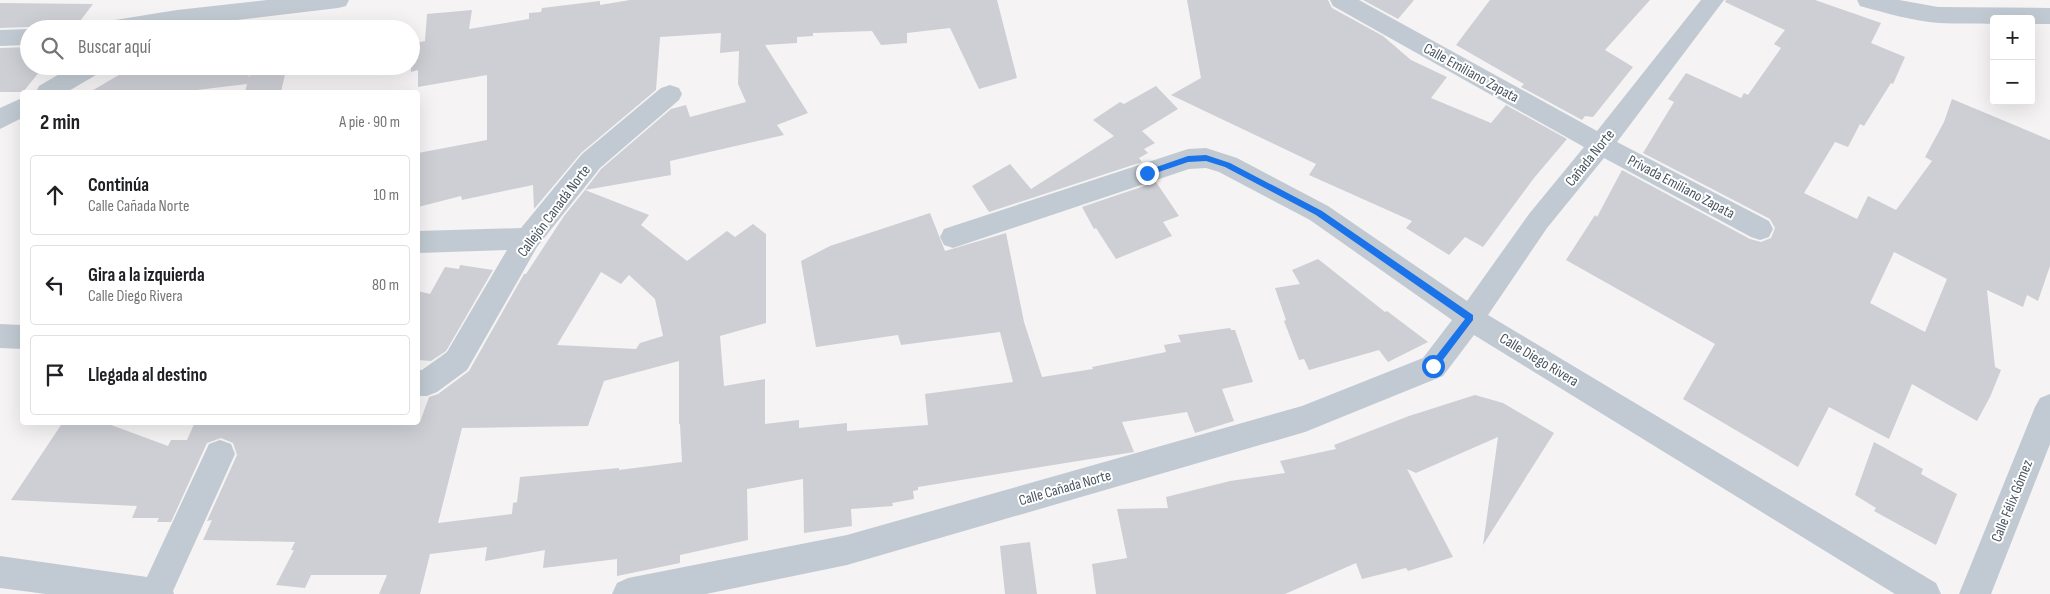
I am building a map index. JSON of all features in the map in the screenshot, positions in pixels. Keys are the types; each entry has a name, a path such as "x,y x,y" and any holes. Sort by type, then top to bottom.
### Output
{"street":[{"path":"172,20 208,0"},
{"path":"189,20 338,0"},
{"name":"Calle Emiliano Zapata","path":"1341,0 1601,145"},
{"name":"Cañada Norte","path":"1470,318 1538,221 1601,145 1713,0"},
{"path":"1868,0 1893,7 1938,15 2050,16"},
{"path":"0,38 20,37"},
{"path":"51,90 77,75"},
{"name":"Callejón Canadá Norte","path":"420,383 427,383 457,361 528,239 591,161 670,94"},
{"path":"0,120 20,108"},
{"name":"Privada Emiliano Zapata","path":"1601,145 1760,229"},
{"name":"Calle Diego Rivera","path":"953,237 1188,159 1206,158 1228,165 1319,213 1470,318 1926,594"},
{"path":"420,242 528,239"},
{"name":"Calle Cañada Norte","path":"628,594 846,550 1305,419 1433,366 1470,318"},
{"path":"0,336 20,337"},
{"name":"Calle Félix Gómez","path":"1975,594 2050,407"},
{"path":"0,572 156,594 220,454"}],"building":[{"path":"630,0 997,0 1017,78 979,89 950,28 907,33 907,43 881,45 872,31 813,33 813,36 797,37 797,43 765,45 808,113 777,125 784,135 670,161 671,175 585,190 601,169 671,109 686,105 690,117 746,102 738,84 739,51 720,53 721,33 660,37 656,90 581,153 534,209 533,185 462,200 461,196 420,206 420,153 487,140 487,75 418,87 420,42 425,41 427,14 472,10 469,29 529,19 529,13 541,12 542,8 600,1 600,5"},
{"path":"1187,0 1328,0 1332,8 1383,36 1411,60 1447,77 1431,98 1491,123 1506,105 1567,139 1534,178 1483,247 1465,237 1449,255 1406,228 1412,221 1309,175 1316,164 1171,95 1201,78"},
{"path":"1363,0 1414,0 1398,19"},
{"path":"1490,0 1650,0 1605,50 1633,67 1593,117 1585,116 1582,120 1521,87 1524,84 1456,45"},
{"path":"1726,0 1815,0 1881,23 1871,43 1905,57 1893,84 1891,83 1864,126 1860,124 1848,147 1835,142 1804,193 1857,219 1868,196 1896,210 1932,161 1925,157 1944,122 1952,99 2050,140 2050,266 2038,301 2027,295 2023,307 1987,290 1995,367 2001,370 1990,397 1977,421 1912,384 1889,439 1829,407 1798,467 1683,399 1715,344 1566,260 1595,215 1597,217 1622,170 1750,239 1761,242 1771,238 1775,228 1770,219 1643,153 1674,102 1668,99 1686,73 1741,98 1744,93 1748,95 1781,48 1774,44 1785,30 1725,2","holes":["1894,252 1947,279 1925,332 1870,303"]},
{"path":"0,3 93,4 81,20 20,20 20,27 0,28"},
{"path":"20,47 20,75 37,75 25,90 20,90 20,92 0,92 0,48"},
{"path":"119,75 249,75 249,78 250,75 285,75 281,90 246,90 247,84 197,90 93,90"},
{"path":"1156,86 1178,109 1142,131 1155,143 1144,149 1148,153 1139,158 1142,162 989,212 972,186 1010,164 1031,189 1114,136 1093,120 1120,102 1124,104"},
{"path":"1156,182 1179,216 1163,222 1172,236 1116,259 1096,228 1094,229 1082,207"},
{"path":"585,190 649,215 641,225 687,261 727,231 735,237 753,224 766,234 766,323 720,336 724,386 765,379 765,424 799,420 799,428 847,423 847,431 928,425 925,394 1013,382 1000,332 901,345 898,335 816,347 801,261 830,246 930,213 945,251 1006,233 1024,322 1042,377 1093,369 1092,367 1166,352 1164,345 1181,342 1178,335 1230,328 1235,330 1253,382 1222,389 1234,421 1195,433 1187,412 1122,422 1134,452 918,487 918,490 913,491 914,499 892,503 893,506 851,509 852,526 804,533 803,479 747,489 748,540 680,555 680,563 617,576 617,559 543,568 545,550 485,561 487,547 430,554 420,594 379,594 387,575 311,575 305,588 276,585 294,550 291,550 295,542 203,540 212,520 207,521 237,455 233,443 221,438 207,443 171,522 157,522 159,518 132,518 137,506 11,500 61,425 111,425 168,446 171,440 187,440 194,425 420,425 429,397 438,394 469,371 524,274 526,274 564,216","holes":["601,272 621,284 629,275 655,299 663,336 640,343 636,349 557,345","679,361 679,424 682,462 619,470 619,468 520,477 517,502 513,503 512,514 438,523 462,428 588,426 604,381"]},
{"path":"1318,259 1385,312 1387,311 1428,342 1388,362 1379,350 1309,370 1304,359 1299,360 1284,321 1286,320 1275,288 1300,284 1292,270"},
{"path":"460,265 493,270 446,351 431,361 420,360 420,292 430,294 445,267 459,269"},
{"path":"1475,395 1503,403 1554,433 1483,545 1498,437 1416,473 1407,469 1453,557 1408,571 1406,568 1362,579 1356,563 1285,594 1096,594 1092,564 1127,558 1117,509 1168,508 1166,497 1230,481 1285,473 1280,461 1336,449 1334,445 1409,416"},
{"path":"1874,442 1923,469 1921,474 1957,494 1936,545 1874,511 1876,508 1855,495"},
{"path":"1030,542 1037,594 1005,594 1000,546"}],"route":[{"path":"1147,173 1188,159 1206,158 1228,165 1319,213 1470,318 1433,366"}]}
